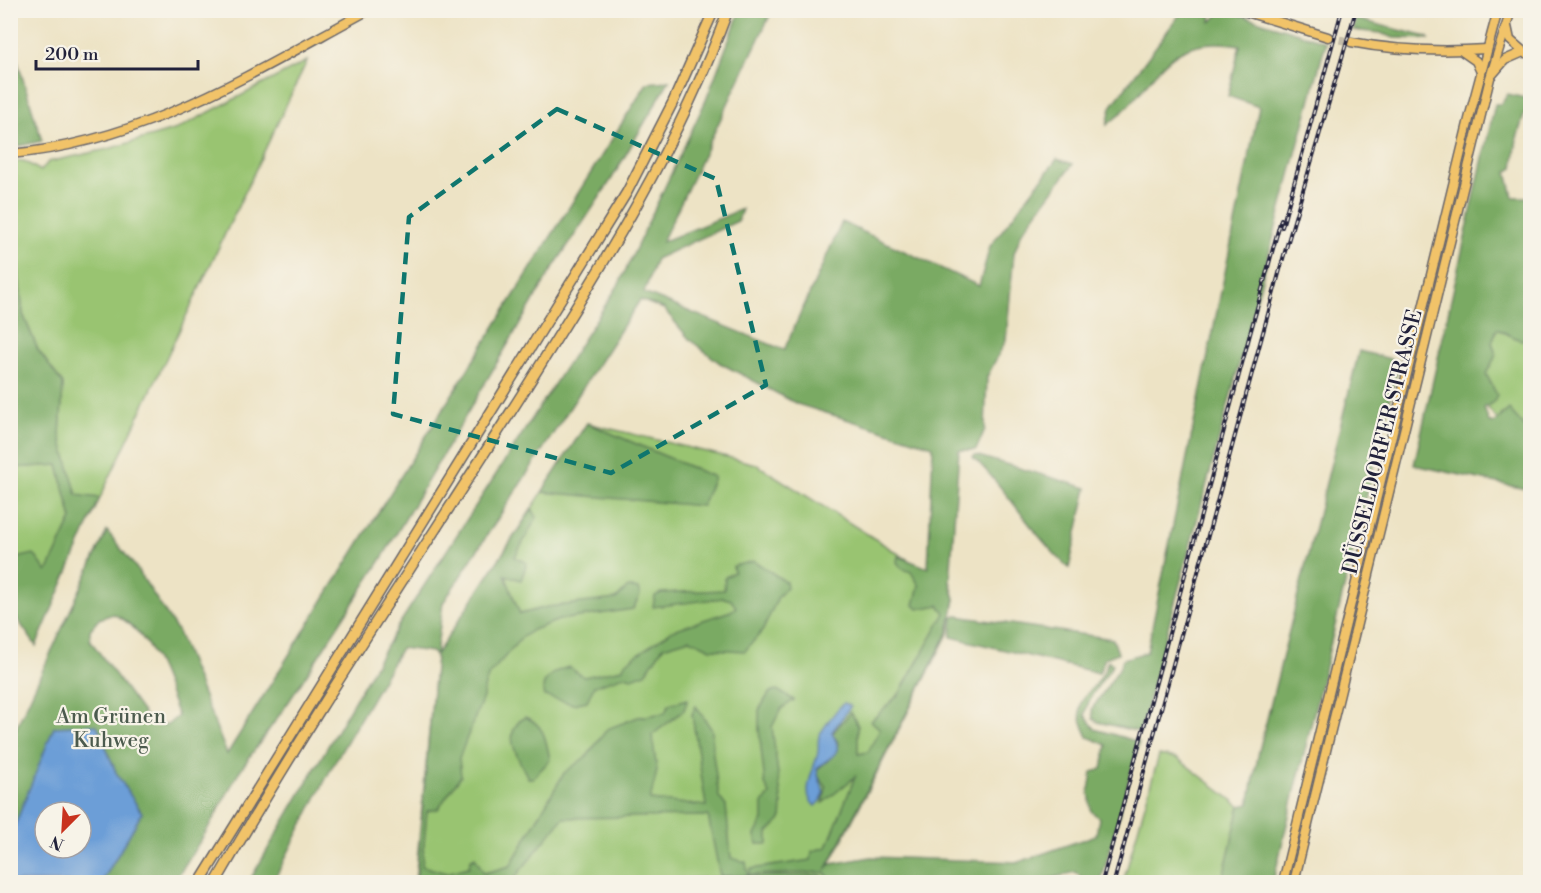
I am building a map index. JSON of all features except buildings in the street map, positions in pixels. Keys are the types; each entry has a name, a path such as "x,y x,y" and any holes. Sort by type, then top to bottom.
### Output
{"highway":[{"path":"200,882 579,271 651,148 714,10"},
{"path":"217,881 346,670 597,272 688,106 728,10"}],"main road":[{"path":"10,154 90,141 158,120 196,104 369,10"},
{"path":"1240,10 1328,37"},
{"name":"DÜSSELDORFER STRASSE","path":"1283,882 1498,10"},
{"name":"DÜSSELDORFER STRASSE","path":"1294,882 1490,78 1511,10"},
{"path":"1490,78 1505,60 1523,53 1510,40 1507,21"},
{"path":"1351,42 1399,50 1487,49"},
{"path":"1462,51 1476,61 1481,72"}],"highlighted area":[{"path":"557,109 716,179 766,385 611,473 393,414 409,217"}],"green space":[{"path":"1183,10 1212,11 1211,22 1220,13 1228,11 1326,42 1140,732 1098,722 1093,719 1092,709 1119,669 1123,659 1147,652 1259,107 1228,96 1240,45 1213,43 1192,47 1176,54 1125,110 1107,125 1111,107"},
{"path":"740,11 772,11 662,242 742,209 738,221 656,259 644,293 784,350 842,222 979,286 990,246 1057,159 1073,164 1022,232 1014,253 1006,340 987,377 985,429 976,450 959,450 950,582 955,599 948,632 826,870 831,864 871,857 1019,862 1096,835 1099,818 1091,811 1089,790 1092,772 1102,769 1107,745 1088,737 1080,711 1081,703 1103,673 1108,661 1113,664 1093,694 1085,715 1095,729 1139,742 1101,882 1086,882 1075,872 1039,882 832,882 825,872 749,875 751,869 811,860 812,851 827,847 855,777 823,803 826,787 817,771 831,759 837,749 839,743 832,734 851,712 858,726 858,754 868,752 880,729 871,721 899,694 945,613 939,605 918,609 914,605 919,585 911,572 901,568 897,562 898,556 928,568 933,446 797,404 720,363 689,339 664,309 640,300 443,603 436,655 532,509 537,517 515,557 527,563 521,580 505,575 520,614 547,607 616,599 628,587 638,589 640,595 633,609 559,620 533,630 521,638 489,675 483,697 459,758 461,776 438,809 427,811 422,866 446,873 469,867 470,860 475,857 484,873 510,866 564,773 588,755 607,729 638,717 665,713 669,704 688,699 684,710 652,735 657,771 650,800 706,806 692,714 696,706 712,730 719,797 726,806 731,858 746,862 748,876 720,876 708,816 563,818 513,880 416,881 436,657 432,652 401,648 332,767 273,882 251,882 251,878 398,626 619,284 706,100"},
{"path":"1356,19 1429,39 1394,38 1380,33 1353,30"},
{"path":"11,40 42,141 15,147 10,146"},
{"path":"307,61 100,498 77,496 60,435 63,384 38,350 23,314 17,259 11,234 10,160 24,161 41,171 48,162 108,149 177,129"},
{"name":"Am Grünen Kuhweg","path":"669,81 611,180 551,271 381,560 290,700 239,772 209,827 174,882 102,882 142,813 117,775 97,725 38,800 33,800 33,807 11,835 11,739 107,531 137,569 178,632 227,754 647,83","holes":["113,614 137,632 147,644 161,672 178,716 167,725 152,725 90,640 90,630 99,619"]},
{"path":"1508,94 1529,99 1517,138 1513,168 1507,172 1513,197 1530,197 1530,313 1526,319 1530,332 1527,338 1520,340 1497,329 1492,342 1496,355 1486,374 1497,395 1494,402 1484,408 1489,422 1493,424 1509,409 1530,433 1530,490 1414,465 1495,104 1501,104"},
{"path":"10,234 17,259 23,314 38,350 63,384 60,435 77,495 100,498 36,646 13,613 10,600 11,555 17,558 34,554 47,572 72,519 58,465 11,468"},
{"path":"1497,329 1520,340 1524,339 1530,347 1530,433 1509,410 1501,415 1499,422 1487,407 1494,402 1493,387 1486,374 1496,355 1492,342"},
{"path":"1359,351 1399,361 1273,882 1222,882 1240,806 1249,804 1259,751"},
{"path":"587,423 756,464 910,561 950,582 955,599 949,632 825,874 918,882 415,882 436,657"},
{"path":"587,423 714,477 702,506 542,492"},
{"path":"975,455 1087,488 1069,568 1043,542 998,484 973,457"},
{"path":"58,465 72,519 47,573 11,555 11,468"},
{"path":"754,561 786,582 787,587 778,597 763,630 745,651 711,649 690,639 663,647 646,673 632,678 624,676 594,686 587,701 573,704 544,696 546,680 558,671 569,667 584,677 622,669 625,663 673,630 731,611 736,607 731,600 724,598 653,607 655,596 661,593 724,590 725,577 734,572 733,566"},
{"path":"953,617 1113,639 1118,653 1105,658 1099,673 951,637"},
{"path":"777,690 794,700 781,709 772,727 782,805 781,820 768,833 768,844 757,844 755,835 763,820 763,802 770,795 765,784 759,710 770,692"},
{"path":"525,717 537,724 544,734 550,760 533,778 528,778 513,746 514,730"},
{"path":"1159,755 1177,758 1240,806 1222,882 1123,882"},
{"path":"822,875 822,882 568,882"}],"water":[{"path":"844,703 851,706 832,732 837,750 817,769 823,797 816,806 808,795 808,788 818,752 819,736"},
{"path":"97,725 117,775 142,813 102,882 11,882 11,835 54,727"}],"tunnel":[{"path":"1328,37 1351,42"}],"railway":[{"path":"1282,227 1342,10"},
{"path":"1114,882 1284,255 1356,10"},
{"path":"1102,882 1281,219"}]}
